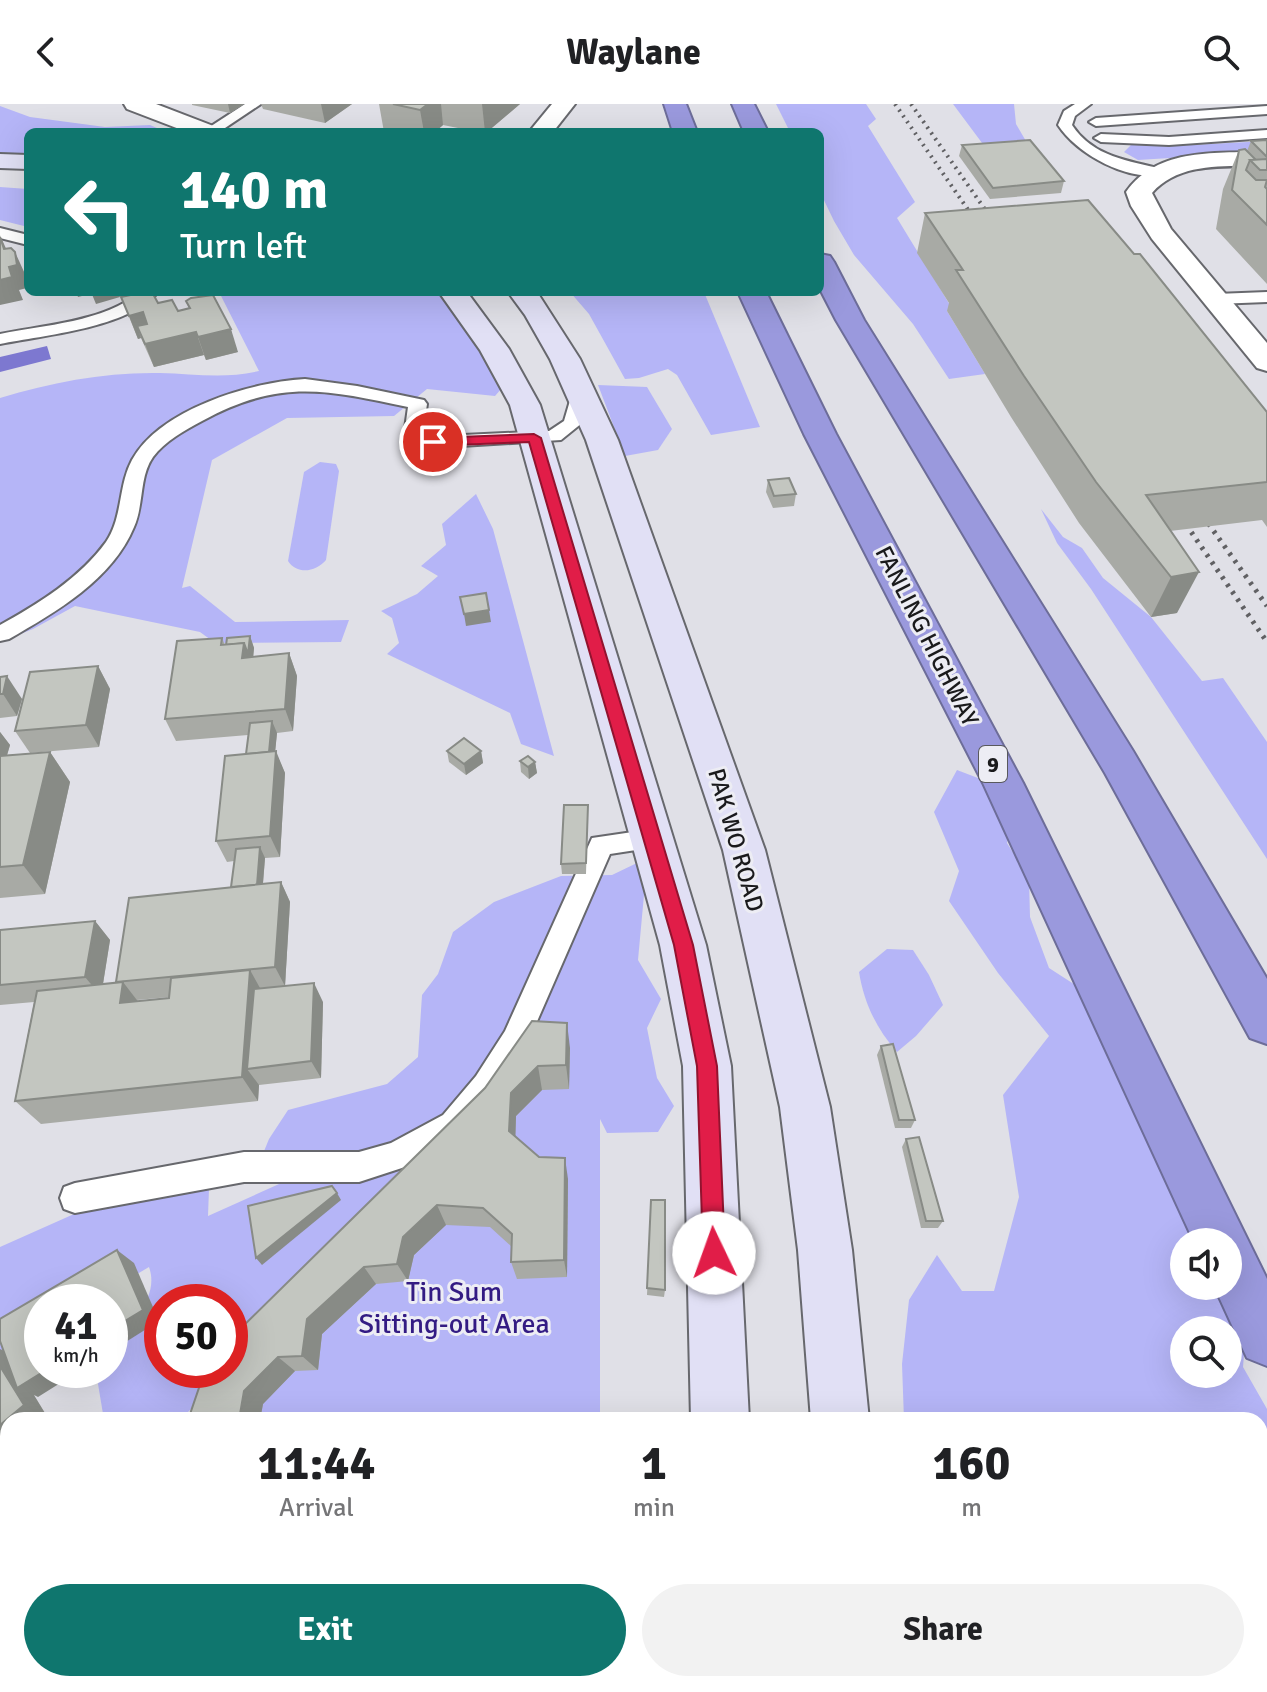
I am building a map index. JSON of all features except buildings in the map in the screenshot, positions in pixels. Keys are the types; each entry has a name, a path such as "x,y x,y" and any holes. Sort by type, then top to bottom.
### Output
{"highway":[{"path":"675,104 684,128"},
{"path":"743,104 754,128"},
{"path":"824,270 909,419 1119,762 1267,1023"},
{"name":"FANLING HIGHWAY","path":"754,296 820,434 1003,783 1214,1228"},
{"path":"1242,1286 1267,1338"}],"main road":[{"path":"0,161 24,162"},
{"path":"0,183 24,184"},
{"path":"456,296 494,349 525,405 683,945 707,1066 720,1412"},
{"name":"PAK WO ROAD","path":"525,296 545,324 580,391 617,481 744,850 805,1107 825,1250 839,1412"}],"street":[{"path":"135,104 198,128"},
{"path":"1267,159 1203,163 1158,172 1139,192 1161,233 1267,362"}],"lane":[{"path":"215,128 254,104"},
{"path":"1096,119 1229,104"},
{"path":"1096,119 1267,110"},
{"path":"1158,172 1106,158 1080,145 1072,139 1065,125 1069,114 1169,141 1267,134"},
{"path":"1096,119 1267,120"},
{"path":"1096,119 1100,151 1106,158"},
{"path":"0,233 24,239"},
{"path":"0,339 122,312 140,311 148,296"},
{"path":"1216,299 1267,297"},
{"path":"1,634 64,595 112,546 124,528 138,466 147,452 182,425 234,396 270,385 290,383 329,386 418,404 412,443 554,436 573,423 580,391"},
{"path":"75,1198 244,1167 359,1167 397,1156 453,1125 486,1085 515,1040 601,845 653,839"}],"green space":[{"path":"776,104 866,104 876,119 868,126 915,202 897,218 953,310 947,311 985,374 949,379 913,324 854,255 834,221 824,200 824,128 788,128"},
{"path":"953,104 1014,104 1016,124 1030,148 988,151"},
{"path":"0,106 30,117 105,127 150,125 157,128 24,128 24,157 0,155"},
{"path":"1267,141 1267,152 1138,160 1124,152 1131,145"},
{"path":"0,187 24,189 24,226 0,220"},
{"path":"221,296 443,296 510,379 495,396 427,389 394,416 287,418 212,460 182,588 190,586 235,622 349,620 341,642 215,643 200,632 75,606 8,639 0,632 0,398 99,376 140,373 222,375 259,371"},
{"path":"573,296 706,296 760,427 711,435 677,375 668,369 625,379 589,314"},
{"path":"598,385 647,387 672,429 658,450 625,456"},
{"path":"320,462 336,464 339,471 326,560 312,569 301,570 288,561 304,472"},
{"path":"476,494 493,529 554,756 521,744 510,713 387,654 399,643 392,618 381,611 417,594 438,576 421,566 446,545 442,524"},
{"path":"1041,509 1063,537 1082,548 1103,578 1151,617 1202,681 1223,678 1267,742 1267,859 1091,589 1057,543"},
{"path":"957,770 991,783 1014,814 1007,843 1029,878 1030,917 1049,968 1080,988 1111,1016 1149,1146 1197,1228 1170,1228 1170,1300 1241,1300 1248,1307 1243,1367 1267,1412 904,1412 902,1364 909,1300 937,1255 962,1291 994,1291 1019,1197 1003,1095 1049,1036 998,973 949,901 959,871 934,812"},
{"name":"Tin Sum Sitting-out Area","path":"639,862 645,884 638,960 661,999 647,1028 657,1078 674,1106 658,1132 607,1133 600,1119 600,1412 217,1412 227,1388 248,1388 248,1284 150,1284 149,1267 120,1284 24,1284 24,1331 0,1369 0,1247 92,1206 209,1189 208,1216 317,1167 260,1161 269,1139 288,1110 387,1084 418,1057 422,995 438,974 453,932 494,902 561,876 612,875"},
{"path":"887,949 913,950 943,1005 897,1052 872,1015 859,972"},
{"path":"144,1305 144,1388 212,1388 188,1412 103,1412 99,1388 128,1388 128,1325"}],"shaded area":[{"path":"47,346 51,359 0,372 0,357"}],"railway":[{"path":"895,104 980,227"},
{"path":"911,104 996,225"},
{"path":"1198,509 1267,606"},
{"path":"1176,510 1267,642"}],"route":[{"path":"433,442 534,438 683,945 707,1066 714,1253"}]}
